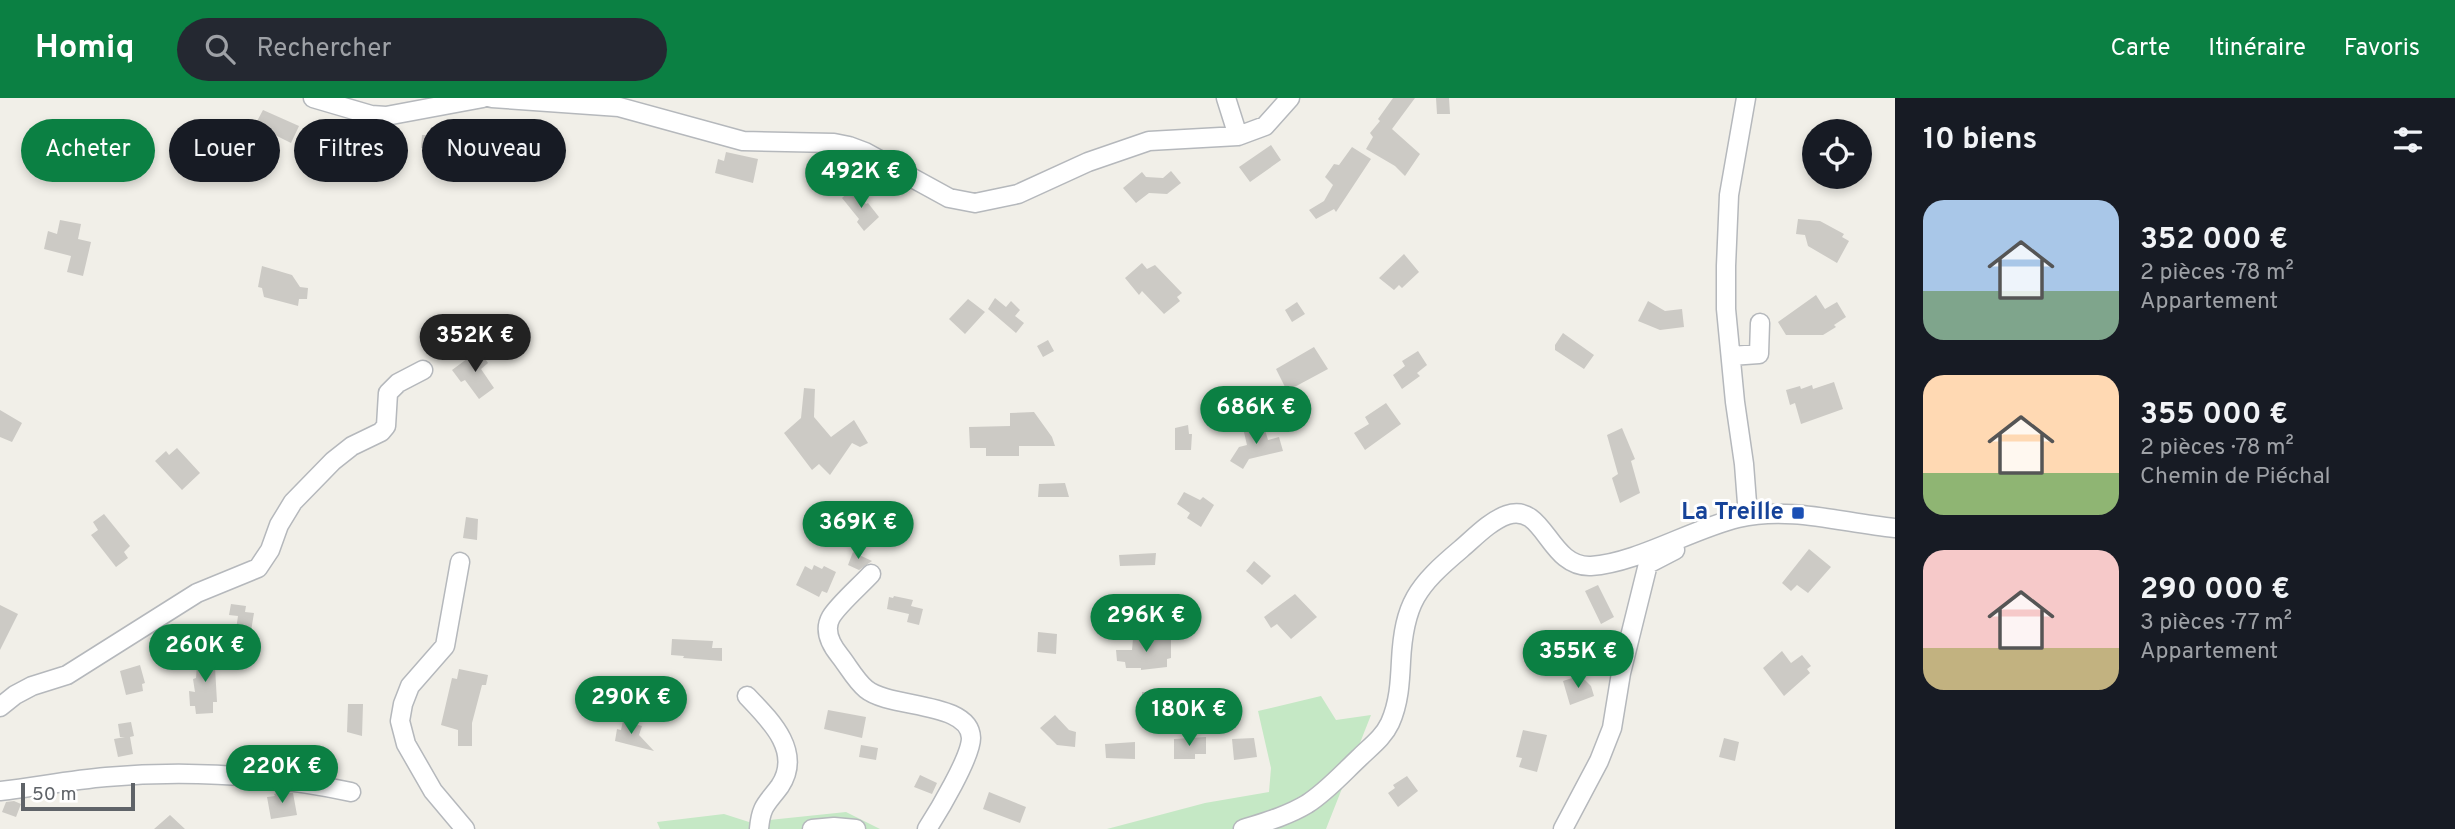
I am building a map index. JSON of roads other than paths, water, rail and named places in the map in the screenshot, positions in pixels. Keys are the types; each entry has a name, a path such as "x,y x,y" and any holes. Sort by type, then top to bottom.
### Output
{"street":[{"path":"313,98 371,115 386,116 482,98"},
{"path":"492,98 619,107 743,141 834,143 849,146 949,198 975,203 1018,194 1088,162 1149,141 1238,135 1265,126 1290,98"},
{"path":"1226,98 1238,135"},
{"path":"1746,98 1729,195 1726,298 1748,516"},
{"path":"1731,356 1759,354 1760,323"},
{"path":"0,707 32,685 67,675 197,593 258,568 270,550 279,525 293,502 333,461 352,446 381,432 386,426 388,393 398,383 423,370"},
{"path":"1243,829 1275,819 1322,793 1384,734 1399,694 1405,624 1416,594 1436,570 1494,522 1507,515 1524,514 1538,524 1564,558 1581,566 1601,564 1634,555 1718,524 1768,513 1798,513 1895,528"},
{"path":"1563,829 1599,761 1612,728 1621,673 1648,564 1680,547 1693,534"},
{"path":"460,562 445,646 410,686 400,721 405,744 433,791 465,829"},
{"path":"871,574 831,617 827,630 832,645 865,689 883,698 950,712 964,721 971,737 966,756 927,829"},
{"path":"747,696 775,725 786,745 787,765 782,782 761,811 760,829"},
{"path":"0,791 104,777 144,775 237,776 308,783 351,792"},
{"path":"813,829 856,829"}],"place":[{"name":"La Treille","path":"1798,513"}]}
